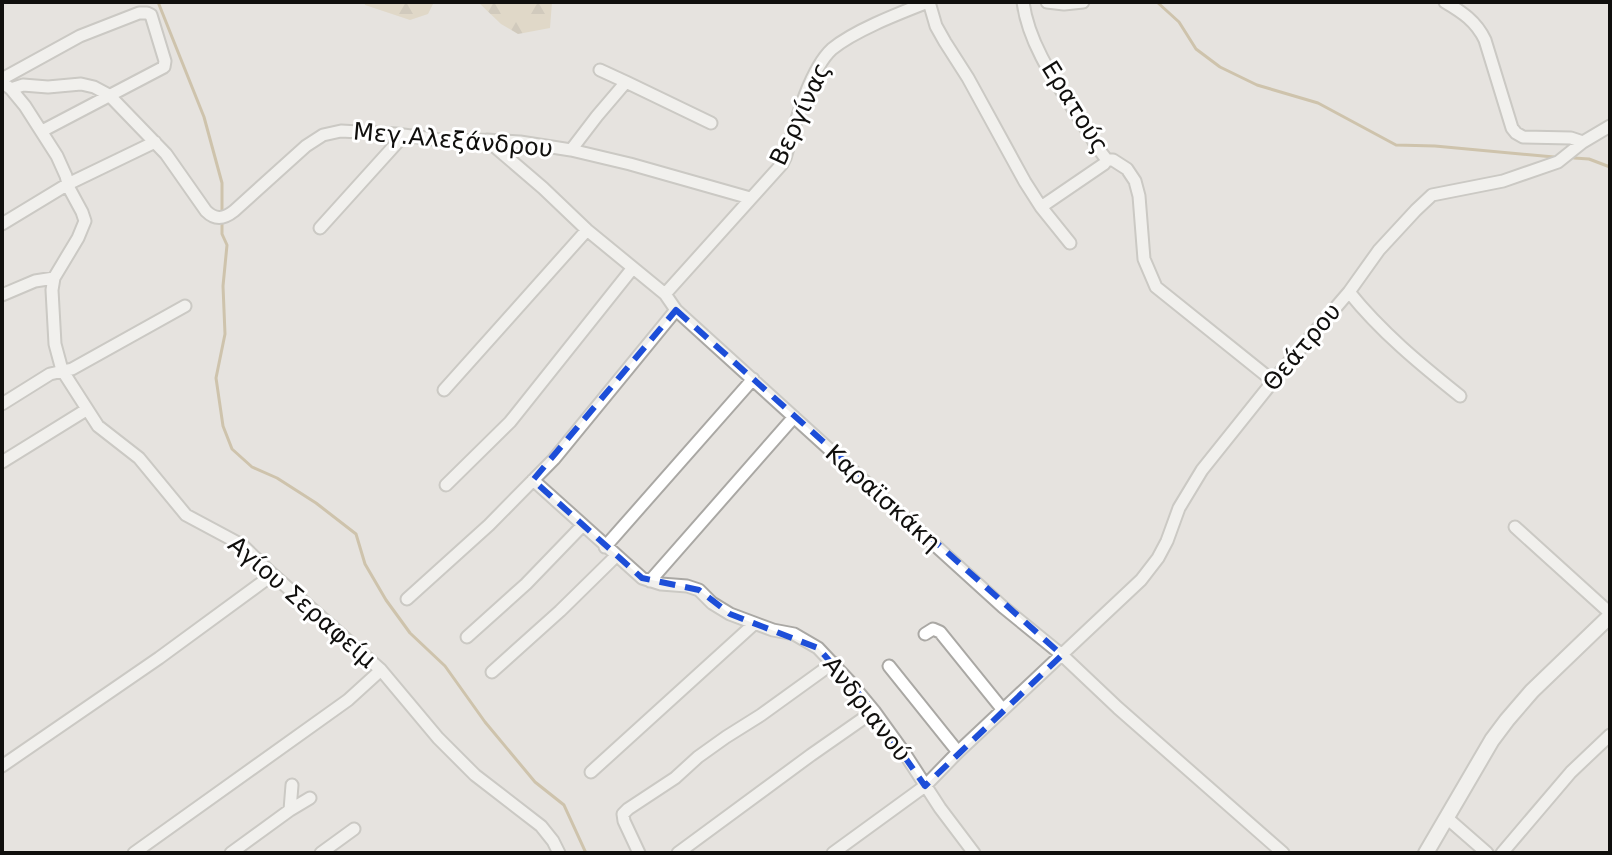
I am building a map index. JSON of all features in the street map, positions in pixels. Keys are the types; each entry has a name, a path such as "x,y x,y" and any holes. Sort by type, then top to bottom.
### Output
{"street":[{"name":"Βεργίνας","path":"665,294 785,158 802,105 827,55 856,35 928,2"},
{"path":"928,2 941,34 1025,182 1070,243"},
{"name":"Ερατούς","path":"1023,2 1024,14 1037,48 1097,147 1107,160 1113,160 1127,169 1135,181 1144,259 1156,287 1273,381"},
{"path":"1047,2 1083,2"},
{"path":"1445,2 1479,28 1516,133 1523,137 1571,138 1583,142"},
{"path":"5,83 80,36 139,13 152,17 165,66 42,131"},
{"path":"600,70 711,123"},
{"path":"571,150 626,82"},
{"path":"5,83 48,87 81,84 109,95"},
{"path":"2,295 35,281 54,278 85,221 57,156 5,83"},
{"name":"Μεγ.Αλεξάνδρου","path":"109,95 166,154 213,217 222,218 234,211 299,152 323,135 341,131 448,141 520,142 571,150 750,198"},
{"name":"Θεάτρου","path":"833,853 925,786 1141,580 1158,558 1179,508 1202,470 1349,292 1379,250 1432,195 1503,181 1558,162 1610,126"},
{"path":"320,228 404,135"},
{"name":"Καραϊσκάκη","path":"487,140 632,269 665,294 676,310 1003,607 1062,655 1283,853"},
{"path":"2,224 68,184 155,142"},
{"path":"1041,207 1107,160"},
{"path":"444,390 587,230"},
{"path":"446,485 510,422 632,269"},
{"name":"Αγίου Σεραφείμ","path":"54,278 55,344 65,370 98,426 139,458 186,515 242,545 381,670 438,738 475,775 541,826 559,853"},
{"path":"1349,292 1390,337 1460,396"},
{"path":"2,404 50,374 65,370 185,306"},
{"path":"407,599 489,525 554,459 676,310"},
{"path":"605,547 753,379"},
{"path":"2,462 86,410"},
{"path":"650,581 794,417"},
{"name":"Ανδριανού","path":"533,480 642,578 699,590 730,614 773,630 794,634 818,648 874,711 971,849"},
{"path":"467,637 526,584 582,526"},
{"path":"1426,853 1492,740 1507,720 1610,614 1515,527"},
{"path":"492,672 616,556"},
{"path":"2,766 159,658 271,573"},
{"path":"591,772 754,624"},
{"path":"925,634 933,629 940,632 1003,710"},
{"path":"639,853 624,821 623,814 628,809 833,663"},
{"path":"889,666 958,752"},
{"path":"134,853 348,700 381,670"},
{"path":"678,853 874,711"},
{"path":"1502,853 1571,772 1610,735"},
{"path":"290,810 292,785"},
{"path":"231,853 310,798"},
{"path":"1447,818 1487,853"},
{"path":"321,853 354,829"},
{"path":"956,853 971,849"}],"highlighted area":[{"path":"676,310 1062,655 925,786 867,703 818,648 730,614 699,590 642,578 533,480"}],"green space":[{"path":"364,2 434,2 428,14 410,20 365,5"},
{"path":"478,2 552,2 550,28 518,34 501,24"}],"waterway":[{"path":"158,2 204,117 222,183 222,213"},
{"path":"1157,2 1179,22 1196,49 1220,67 1257,85 1318,103 1396,145 1554,157"},
{"path":"1574,158 1589,159 1610,167"},
{"path":"222,223 222,234 227,245 223,286 225,334 216,378 223,426 232,449 252,467 277,478 316,503 356,534 365,564 386,600 410,633 445,666 485,722 535,782 564,805 586,853"}]}
